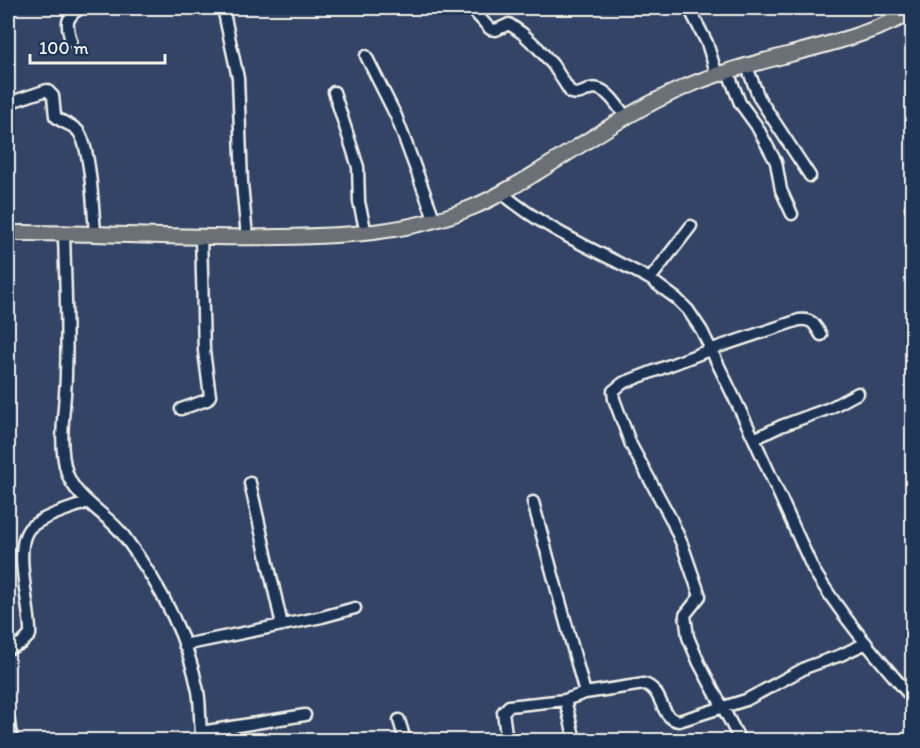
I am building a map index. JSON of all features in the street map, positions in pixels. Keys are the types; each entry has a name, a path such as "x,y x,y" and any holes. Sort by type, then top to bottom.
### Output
{"main road":[{"path":"8,233 64,232 248,237 339,236 435,221 474,207 502,193 685,86 834,43 896,13 912,12"}],"street":[{"path":"71,41 67,22 71,14 81,8"},
{"path":"223,8 238,78 242,183 248,237"},
{"path":"471,8 490,29 496,30 509,24 522,33 553,65 572,93 575,95 594,88 599,89 607,94 627,118"},
{"path":"689,8 722,74 756,125 776,162 781,190 792,214"},
{"path":"366,56 396,116 435,221"},
{"path":"747,67 759,98 778,123 810,176"},
{"path":"11,102 47,90 53,96 55,116 80,133 89,172 95,233"},
{"path":"334,92 358,166 359,202 366,233"},
{"path":"502,193 537,219 665,288 688,310 712,349 813,569 836,605 912,698"},
{"path":"650,279 691,226"},
{"path":"64,232 66,372 63,438 64,459 68,474 88,502 123,534 150,572 171,611 198,692 202,736 305,715"},
{"path":"181,409 207,400 210,396 204,351 201,236"},
{"path":"740,741 699,663 685,626 685,615 690,607 700,599 700,593 682,544 641,466 612,395 617,386 712,349 805,319 814,323 821,335"},
{"path":"754,438 787,423 830,408 858,393"},
{"path":"250,483 282,625"},
{"path":"8,649 22,643 30,635 22,548 27,532 37,523 88,502"},
{"path":"533,502 585,693"},
{"path":"184,645 355,608"},
{"path":"506,734 503,712 509,706 565,700 585,693 644,684 650,685 657,692 668,717 674,721 680,721 746,699 807,667 866,643"},
{"path":"565,700 575,741"},
{"path":"8,717 12,741"},
{"path":"399,720 405,741"}]}
